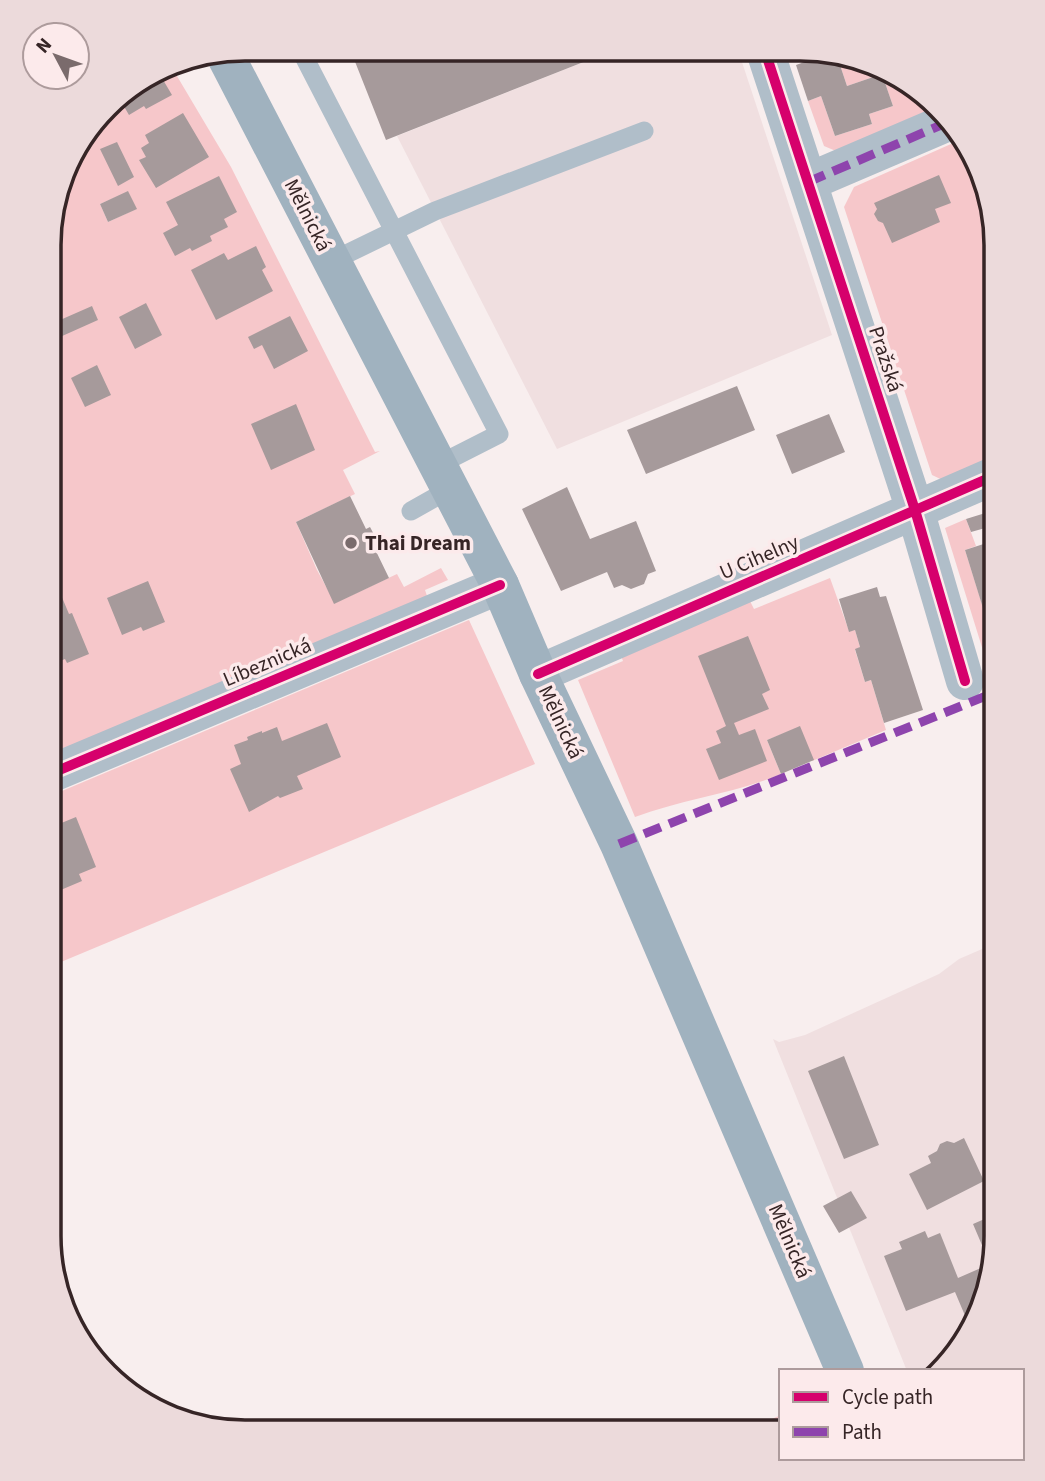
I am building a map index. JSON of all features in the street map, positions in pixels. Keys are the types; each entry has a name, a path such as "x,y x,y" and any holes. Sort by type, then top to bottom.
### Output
{"main road":[{"name":"Mělnická","path":"229,62 499,585 618,844 844,1369"}],"street":[{"name":"Pražská","path":"768,61 915,510 965,681"},
{"path":"808,182 939,125"},
{"name":"U Cihelny","path":"538,674 984,480"},
{"name":"Líbeznická","path":"61,769 499,585"}],"lane":[{"path":"306,61 499,434 444,477 411,511"},
{"path":"332,261 435,211 644,131"}],"shaded area":[{"path":"586,61 742,61 832,335 557,449 397,136"},
{"path":"841,67 874,77 847,86"},
{"path":"176,75 231,167 375,452 380,451 343,470 355,494 296,522 317,570 335,603 397,574 404,587 441,568 448,580 425,590 430,605 61,754 63,222 75,175 99,133 133,99 164,80","holes":["128,192 136,209 108,222 100,204"]},
{"path":"885,83 912,99 929,115 843,154 824,146 808,101 821,96 835,136 872,124 869,114 893,106"},
{"path":"953,143 974,186 984,246 984,470 951,484 932,475 844,207 854,187"},
{"path":"966,519 976,546 965,550 984,610 984,652 945,528"},
{"path":"830,578 849,631 855,630 860,647 855,650 865,682 871,680 886,730 812,761 800,727 767,740 781,774 745,787 671,805 635,817 578,680 623,661 620,653 749,599 754,609"},
{"path":"469,620 535,764 61,962 61,791"},
{"path":"983,948 983,1247 980,1271 974,1295 953,1338 926,1369 906,1369 773,1039 779,1042 805,1035 939,974 959,959"}],"building":[{"path":"355,61 586,61 386,140"},
{"path":"806,62 841,67 847,86 874,77 885,83 893,106 869,114 872,124 835,136 821,96 808,101 796,65"},
{"path":"163,80 172,95 129,115 124,107"},
{"path":"183,113 209,157 156,188 139,160 146,157 141,148 149,143 145,135"},
{"path":"117,142 134,177 118,186 100,149"},
{"path":"939,175 951,203 935,209 940,222 892,243 883,223 878,221 874,214 877,209 874,203"},
{"path":"219,176 237,212 224,219 228,227 210,236 212,241 175,256 163,233 178,225 166,202"},
{"path":"128,191 137,209 108,222 100,204"},
{"path":"256,246 266,267 262,270 273,291 216,320 191,270 224,253 228,260"},
{"path":"146,303 162,335 135,349 119,317"},
{"path":"92,306 98,320 61,337 61,320"},
{"path":"290,316 308,351 274,369 262,345 254,349 248,337"},
{"path":"97,365 111,395 85,407 71,378"},
{"path":"737,386 755,430 646,474 627,430"},
{"path":"296,404 315,450 271,470 251,424"},
{"path":"829,414 845,452 792,474 776,435"},
{"path":"567,487 590,539 636,521 656,571 648,574 644,584 631,589 622,585 614,588 607,572 561,591 522,509"},
{"path":"350,496 366,529 370,527 378,542 373,545 389,578 334,604 296,522"},
{"path":"984,513 984,528 971,532 966,519"},
{"path":"984,544 984,610 965,550"},
{"path":"148,581 165,622 143,631 141,627 122,635 107,598"},
{"path":"877,587 880,597 886,596 923,710 884,723 871,680 865,682 855,649 860,647 855,630 849,632 839,599"},
{"path":"61,595 69,614 72,613 89,654 67,663 65,659 61,661"},
{"path":"748,636 770,690 762,694 769,709 734,723 739,735 755,729 767,761 719,780 706,749 721,743 716,731 726,726 698,656"},
{"path":"327,723 341,757 297,776 303,789 280,798 278,796 249,812 230,769 241,764 234,745 248,740 247,737 254,734 277,727 282,741"},
{"path":"800,726 814,760 781,774 767,740"},
{"path":"76,817 96,867 79,874 82,881 61,890 61,823"},
{"path":"844,1056 879,1145 844,1159 808,1071"},
{"path":"964,1138 983,1181 927,1210 909,1174 931,1163 928,1156 937,1151 940,1144 947,1141 954,1143"},
{"path":"851,1191 867,1218 839,1233 823,1206"},
{"path":"983,1220 983,1247 973,1224"},
{"path":"925,1231 928,1238 940,1233 958,1278 980,1268 965,1316 955,1292 906,1311 884,1256 902,1249 899,1242"}],"marked path":[{"path":"808,182 939,126"},
{"path":"619,844 984,697"}],"cycle path":[{"path":"768,61 915,510 965,681"},
{"path":"538,674 984,480"},
{"path":"61,769 500,585"}],"place":[{"name":"Thai Dream","path":"351,543"}]}
